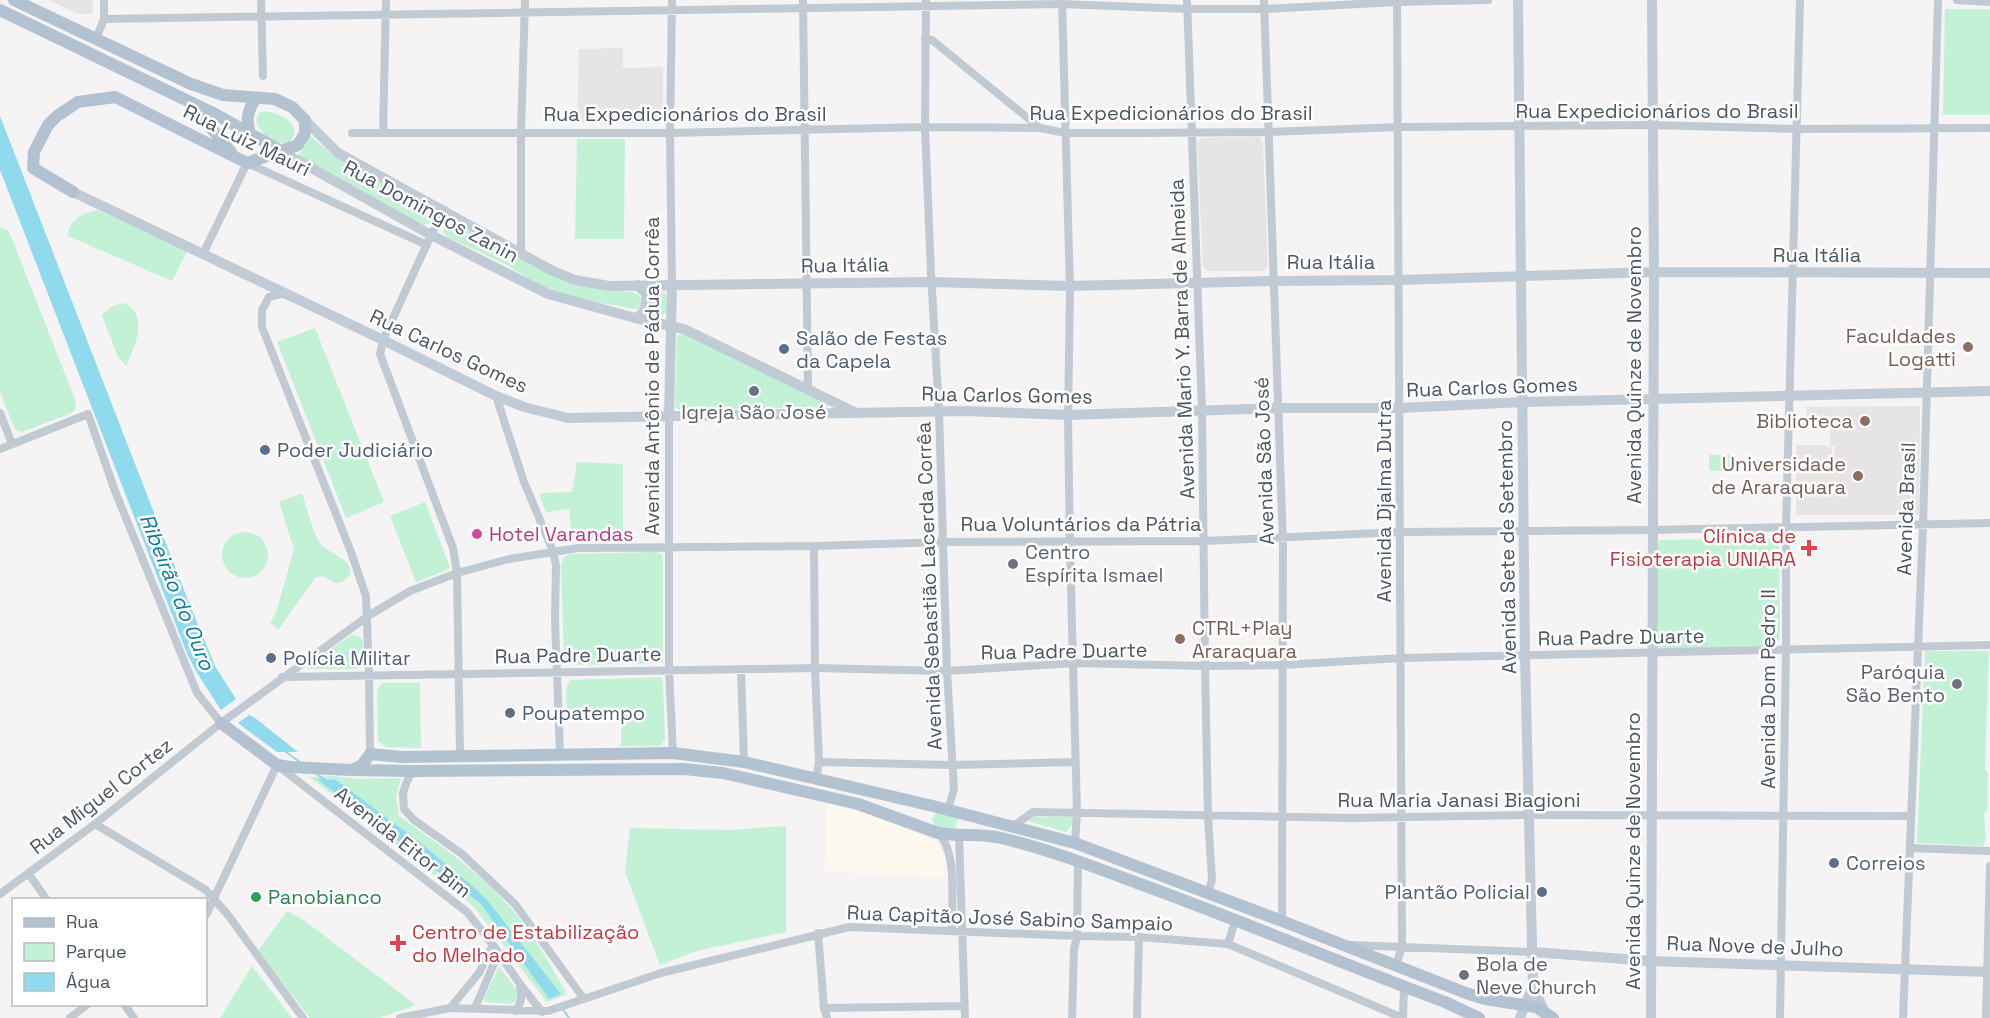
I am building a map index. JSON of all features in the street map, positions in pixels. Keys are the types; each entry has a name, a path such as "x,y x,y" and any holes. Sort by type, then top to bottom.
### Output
{"main road":[{"name":"Rua Domingos Zanin","path":"14,0 207,90 223,95 275,99 292,107 305,120"},
{"name":"Rua Domingos Zanin","path":"0,10 217,115 279,150"},
{"name":"Rua Luiz Mauri","path":"73,192 33,168 34,152 48,125 78,102 115,97 241,160"},
{"path":"250,135 246,122 250,107 256,98"},
{"path":"190,103 241,160 298,145 305,133 305,120"},
{"path":"225,720 277,765 290,767 413,771 638,768 694,770 723,773 858,804 932,831 981,834 1002,838 1078,861 1236,918 1445,1002 1479,1018"},
{"path":"351,770 362,765 370,754 402,757 673,753 744,762 954,811 1075,843 1466,993 1485,999 1536,1007 1548,1016"},
{"path":"932,831 925,816 933,806"},
{"path":"954,811 962,820 959,834"},
{"path":"1377,976 1388,973 1396,965"}],"street":[{"path":"96,39 104,19 104,0"},
{"path":"261,0 263,76"},
{"path":"383,133 386,0"},
{"path":"521,253 521,132 525,0"},
{"name":"Avenida Antônio de Pádua Corrêa","path":"672,0 669,670 673,753"},
{"path":"104,19 672,10 803,4 1062,2 1265,4 1488,0"},
{"name":"Avenida Sete de Setembro","path":"1518,0 1525,656 1533,952 1533,986 1520,1018"},
{"name":"Avenida Quinze de Novembro","path":"1651,1018 1654,272 1652,0"},
{"name":"Avenida Dom Pedro II","path":"1780,1018 1786,527 1800,0"},
{"name":"Avenida Brasil","path":"1903,1018 1923,525 1938,0"},
{"path":"1957,0 1990,2"},
{"name":"Avenida Djalma Dutra","path":"1396,965 1402,947 1397,1"},
{"path":"1062,2 1070,286 1070,540 1077,812 1075,843"},
{"name":"Avenida Sebastião Lacerda Corrêa","path":"926,3 925,127 939,411 954,811"},
{"path":"803,4 808,388"},
{"name":"Avenida Mario Y. Barra de Almeida","path":"1187,4 1202,411 1208,816 1212,880 1208,893"},
{"name":"Avenida São José","path":"1265,4 1282,538 1282,921"},
{"path":"926,39 932,40 1040,128"},
{"name":"Rua Domingos Zanin","path":"305,120 338,153 551,270 575,280 609,286 672,285"},
{"name":"Rua Expedicionários do Brasil","path":"352,133 670,133 925,127 1040,128 1066,133 1652,125 1796,129 1990,128"},
{"name":"Rua Domingos Zanin","path":"279,150 429,240 548,294 635,318 684,328 857,413"},
{"path":"203,254 241,160"},
{"name":"Rua Luiz Mauri","path":"241,160 394,231 429,240"},
{"name":"Rua Carlos Gomes","path":"73,192 496,396 524,407 568,418 939,411 1069,415 1990,391"},
{"path":"445,210 383,340 380,354 453,548 457,573 460,756"},
{"name":"Rua Itália","path":"672,285 932,282 1070,286 1399,280 1654,272 1990,273"},
{"path":"635,318 642,315 647,305 646,293 637,285"},
{"path":"285,293 269,297 262,310 262,327 355,561 366,596 370,754"},
{"path":"496,396 524,482 553,551 556,565 555,621 560,754"},
{"path":"0,413 12,444"},
{"path":"0,449 88,414 115,491 197,693 225,720"},
{"name":"Rua Voluntários da Pátria","path":"225,720 368,616 410,591 457,573 509,559 578,548 814,546 1070,540 1204,541 1401,532 1652,530 1990,523"},
{"path":"814,546 815,668 819,762 816,780"},
{"name":"Rua Padre Duarte","path":"282,677 815,668 947,671 1074,663 1282,665 1401,658 1990,645"},
{"path":"741,670 744,762"},
{"name":"Rua Miguel Cortez","path":"0,894 95,824 225,720"},
{"path":"819,762 952,765 1075,762"},
{"path":"207,912 277,765"},
{"name":"Avenida Eitor Bim","path":"277,765 467,912 520,984 545,1011"},
{"name":"Avenida Eitor Bim","path":"413,771 403,794 404,809 414,820 462,854 515,904 584,999"},
{"name":"Rua Maria Janasi Biagioni","path":"1012,827 1034,812 1283,817 1530,814 1911,816"},
{"path":"95,824 206,890 303,1018"},
{"path":"932,831 944,840 950,853 965,1018"},
{"path":"957,931 959,834"},
{"path":"1910,848 1990,851"},
{"path":"1072,1018 1074,949 1077,936 1078,861"},
{"path":"1986,1018 1990,866"},
{"path":"28,873 46,898"},
{"path":"1228,944 1236,918"},
{"name":"Rua Capitão José Sabino Sampaio","path":"545,1011 661,973 849,927 1139,937 1228,944 1403,1018"},
{"path":"818,933 824,1008 827,1018"},
{"path":"1137,1018 1139,937"},
{"name":"Rua Nove de Julho","path":"1340,944 1533,952 1650,961 1988,972"},
{"path":"450,1008 479,973 493,945"},
{"path":"475,1008 498,954"},
{"path":"515,1011 522,995 520,984"},
{"name":"Avenida Sete de Setembro","path":"1533,986 1548,1016"},
{"path":"1403,1018 1404,987"},
{"path":"70,1018 87,1006"},
{"path":"125,1006 134,1018"},
{"path":"824,1008 964,1006"},
{"path":"400,1018 450,1008 545,1011"}],"shaded area":[{"path":"49,0 93,0 93,14 78,14"},
{"path":"623,48 623,68 663,67 663,122 577,123 579,49"},
{"path":"1259,137 1263,142 1268,265 1265,271 1207,271 1203,266 1197,143 1201,138"},
{"name":"Universidade de Araraquara","path":"1920,406 1919,515 1796,515 1796,445 1825,445 1832,447 1832,454 1835,454 1834,446 1830,446 1830,426 1809,426 1806,407"},
{"path":"826,802 875,816 929,838 937,844 945,857 943,877 825,872"}],"green space":[{"path":"1945,9 1990,9 1990,115 1943,115"},
{"path":"264,111 289,120 295,130 290,142 279,143 264,135 256,120 259,113"},
{"path":"308,134 335,157 431,206 434,214 430,223 422,225 297,157 307,144"},
{"path":"577,139 625,139 624,239 575,239"},
{"path":"98,210 187,251 172,281 68,236 74,221 87,213"},
{"path":"449,224 457,225 555,277 605,290 632,292 639,295 642,300 640,308 568,297 539,285 507,265 447,237 443,232"},
{"path":"0,227 9,231 76,402 75,410 69,414 22,432 17,431 13,425 0,392"},
{"path":"650,291 660,291 666,294 667,310 663,316 648,314 652,305"},
{"path":"123,303 131,308 138,323 136,341 126,366 118,357 102,316 111,307"},
{"path":"315,328 384,502 346,518 277,342"},
{"path":"684,333 828,405 827,407 680,410 676,408 677,336"},
{"path":"1709,455 1732,455 1732,471 1709,471"},
{"path":"577,462 623,464 623,537 572,540 569,509 546,512 539,493 572,492"},
{"path":"302,493 319,542 348,564 349,575 340,583 335,583 323,576 315,578 278,630 270,622 276,613 294,549 279,502"},
{"path":"425,502 450,567 416,582 390,516"},
{"path":"245,532 261,539 268,555 261,571 245,578 229,571 222,555 229,539"},
{"path":"1775,538 1779,543 1780,637 1778,642 1770,646 1662,649 1655,645 1656,546 1660,540"},
{"path":"656,552 661,554 663,559 663,661 660,663 572,665 564,658 561,566 563,558 570,554"},
{"path":"352,635 360,637 363,641 363,661 357,669 307,669 307,665"},
{"path":"1925,651 1989,651 1985,770 1988,772 1987,811 1984,813 1986,839 1983,846 1917,843"},
{"path":"661,677 665,739 659,746 621,746 621,713 567,715 566,689 570,680"},
{"path":"383,683 420,683 421,748 386,747 378,741 377,694 378,688"},
{"path":"332,776 357,779 401,778 396,797 399,816 457,858 497,893 533,937 567,994 547,1002 474,907 310,777"},
{"path":"936,812 953,815 958,819 955,828 951,831 936,828 932,820"},
{"path":"1033,817 1072,817 1073,823 1066,832 1028,821"},
{"path":"786,826 786,932 696,951 660,965 625,872 630,828 731,830"},
{"path":"287,911 305,921 416,1005 380,1018 310,1018 258,951"},
{"path":"252,966 292,1018 220,1018"},
{"path":"499,967 518,991 516,1001 511,1004 485,1002 484,998"}],"water":[{"path":"0,116 184,590 215,666 236,699 221,710 188,656 0,170"},
{"path":"249,715 298,752 277,752 238,723"},
{"path":"317,779 336,780 418,841 471,885 487,900 561,994 549,999 481,904"}],"waterway":[{"name":"Ribeirão do Ouro","path":"286,752 300,762"},
{"name":"Ribeirão do Ouro","path":"315,773 325,780"},
{"name":"Ribeirão do Ouro","path":"562,1008 569,1018"}],"place":[{"name":"Faculdades Logatti","path":"1968,347"},
{"name":"Salão de Festas da Capela","path":"784,349"},
{"name":"Igreja São José","path":"754,391"},
{"name":"Biblioteca","path":"1865,421"},
{"name":"Poder Judiciário","path":"265,450"},
{"name":"Universidade de Araraquara","path":"1858,476"},
{"name":"Hotel Varandas","path":"477,534"},
{"name":"Clínica de Fisioterapia UNIARA","path":"1809,548"},
{"name":"Centro Espírita Ismael","path":"1013,564"},
{"name":"CTRL+Play Araraquara","path":"1180,639"},
{"name":"Polícia Militar","path":"271,658"},
{"name":"Paróquia São Bento","path":"1957,684"},
{"name":"Poupatempo","path":"510,713"},
{"name":"Correios","path":"1834,863"},
{"name":"Plantão Policial","path":"1542,892"},
{"name":"Panobianco","path":"256,897"},
{"name":"Centro de Estabilização do Melhado","path":"398,943"},
{"name":"Bola de Neve Church","path":"1464,975"}]}
